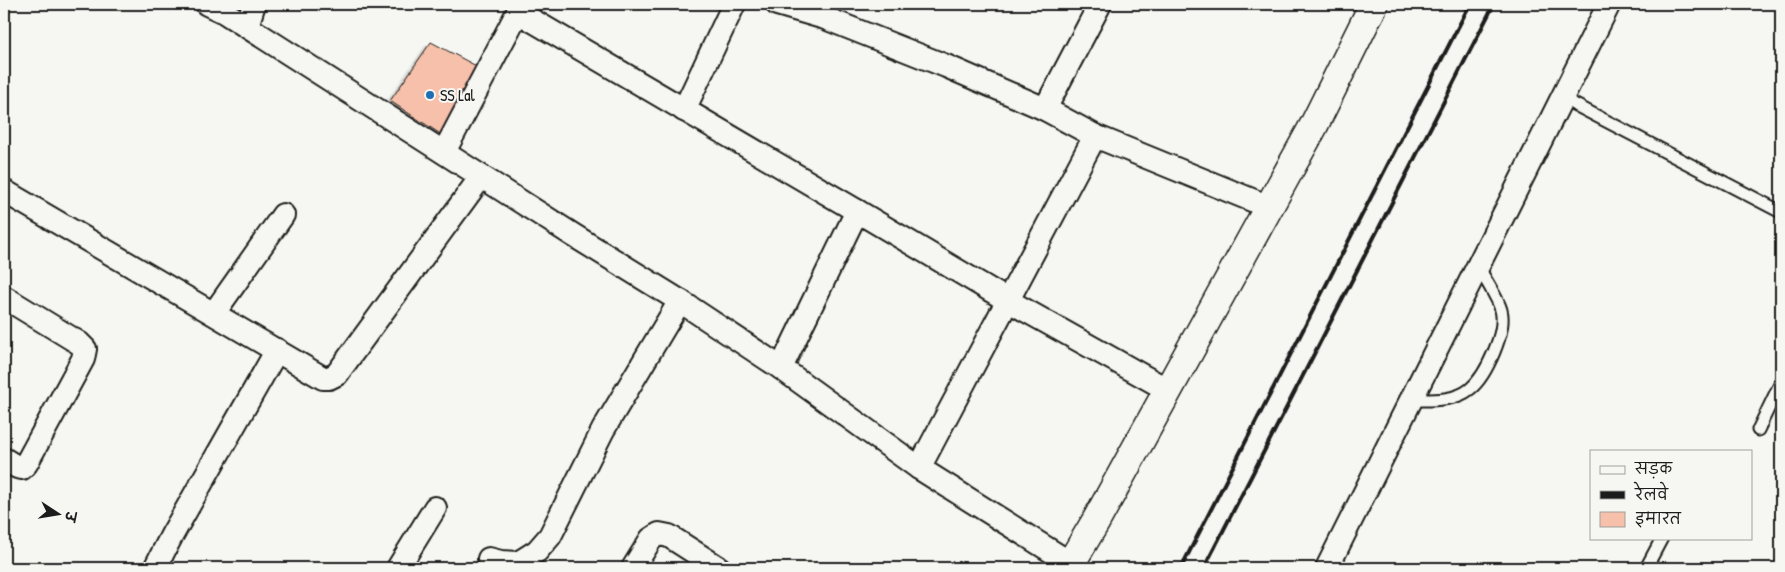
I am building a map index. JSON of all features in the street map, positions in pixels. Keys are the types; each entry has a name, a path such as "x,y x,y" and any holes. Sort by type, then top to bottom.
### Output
{"street":[{"path":"207,4 247,26 680,301 781,368 919,468 1069,566 1096,521 1313,127 1374,4"},
{"path":"247,26 254,4"},
{"path":"684,110 734,4"},
{"path":"777,4 829,11 946,66 1045,109 1095,136 1269,207"},
{"path":"1045,109 1100,4"},
{"path":"1327,568 1609,4"},
{"path":"444,152 520,8 684,110 1008,300 1168,390"},
{"path":"919,468 1095,136"},
{"path":"4,191 322,378 330,378 337,374 481,176"},
{"path":"781,368 857,211"},
{"path":"214,313 283,215"},
{"path":"4,297 79,343 85,350 84,359 26,464 22,468 17,467 4,459"},
{"path":"489,559 518,563 537,551 550,536 603,430 680,301"},
{"path":"155,568 277,350"},
{"path":"398,568 435,508"},
{"path":"633,568 651,539 659,534 669,536 719,568"}],"lane":[{"path":"1562,98 1781,212"},
{"path":"1410,400 1441,399 1470,389 1482,373 1500,340 1503,325 1501,310 1478,266"},
{"path":"1758,430 1781,382"},
{"path":"1646,568 1661,540"}],"building":[{"name":"SS Lal","path":"431,42 480,68 445,137 390,101"}],"railway":[{"path":"1181,568 1470,4"},
{"path":"1204,568 1494,4"}],"place":[{"name":"SS Lal","path":"430,95"}]}
